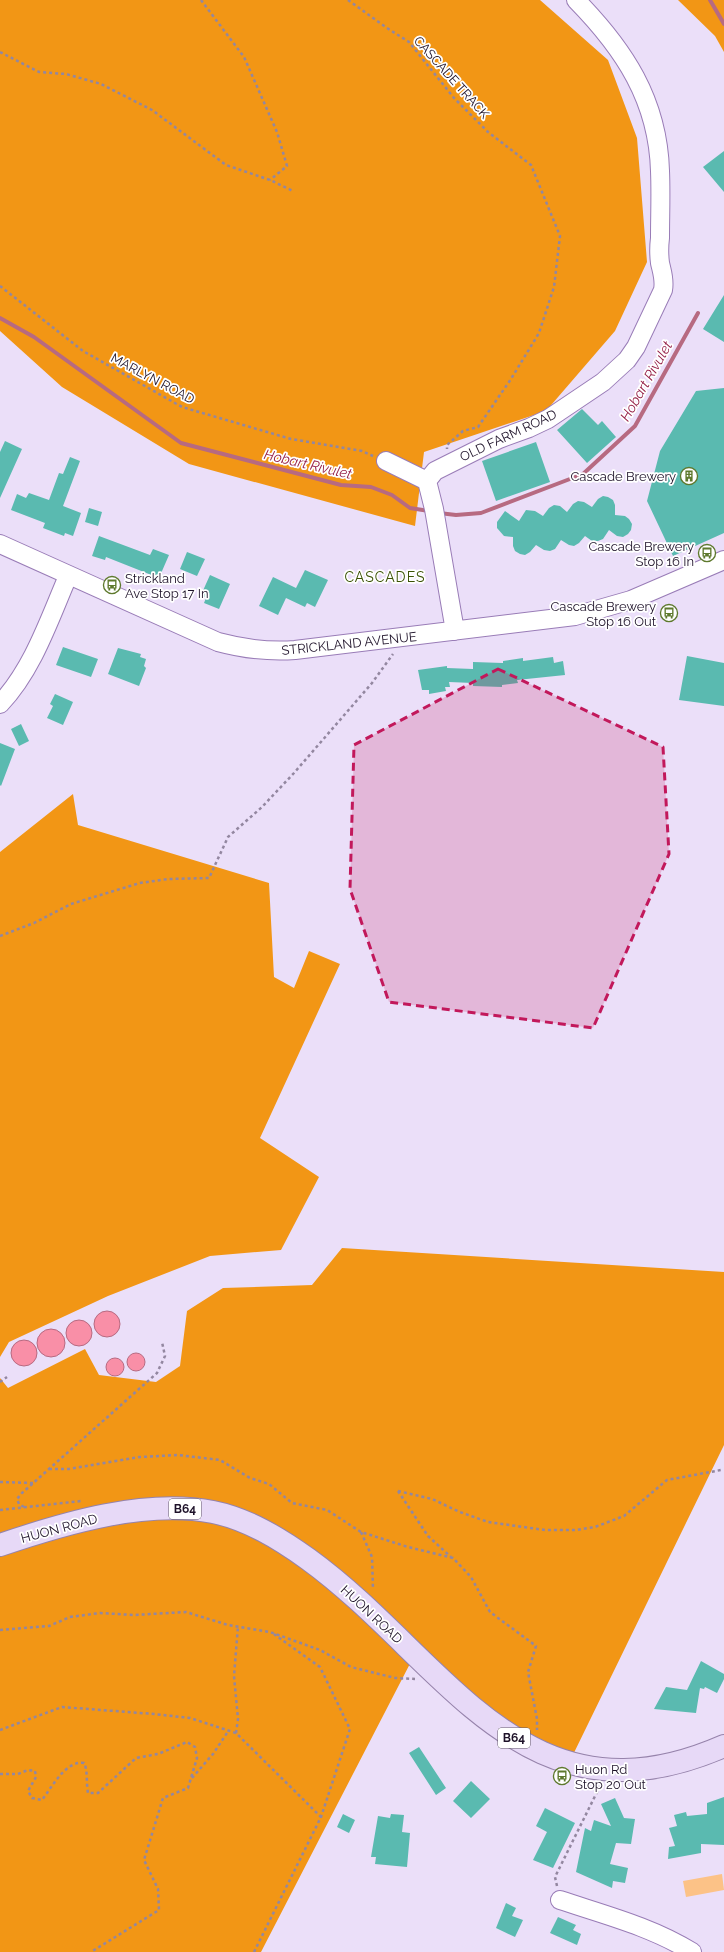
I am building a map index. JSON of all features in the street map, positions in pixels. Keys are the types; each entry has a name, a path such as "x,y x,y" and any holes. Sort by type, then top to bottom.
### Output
{"main road":[{"name":"HUON ROAD","path":"0,1545 59,1526 134,1511 158,1508 193,1509 232,1517 266,1532 320,1568 382,1622 461,1699 492,1724 545,1755 569,1763 597,1769 636,1770 677,1762 702,1755 724,1746"}],"street":[{"name":"OLD FARM ROAD","path":"427,481 435,471 445,465 499,439 548,419 603,382 627,360 636,347 663,290 665,281 660,261 660,170 652,120 645,96 633,70 612,41 576,0"},
{"path":"386,461 427,481 435,517 455,631"},
{"name":"STRICKLAND AVENUE","path":"0,544 190,631 218,642 242,648 273,651 295,650 575,616 594,612 647,594 724,560"},
{"path":"0,704 19,681 32,658 68,576"},
{"path":"560,1900 654,1932 674,1941 692,1952"}],"path":[{"path":"201,0 244,57 277,132 287,166 270,180"},
{"name":"CASCADE TRACK","path":"348,0 409,42 454,98 488,132 531,165 560,236 554,287 539,333 511,379 478,427 463,431 447,445 445,465"},
{"path":"0,52 39,72 66,74 101,84 152,110 226,165 270,180 293,191"},
{"name":"MARLYN ROAD","path":"0,286 82,350 182,408 290,439 362,451 386,461"},
{"path":"0,936 34,923 71,904 140,883 168,879 210,878 228,837 262,807 325,738 372,683 396,649"},
{"path":"0,1510 24,1507 19,1504 17,1498 158,1373 165,1356 162,1342"},
{"path":"0,1382 7,1377"},
{"path":"49,1469 69,1469 140,1457 178,1455 220,1460 250,1478 269,1484 292,1503 327,1510 361,1532 408,1548 453,1558"},
{"path":"537,1734 537,1719 528,1672 536,1646 490,1612 471,1577 453,1558 428,1536 398,1491 432,1499 460,1512 488,1522 545,1530 576,1530 595,1527 624,1516 667,1480 721,1470"},
{"path":"0,1482 34,1483"},
{"path":"361,1532 372,1557 373,1592"},
{"path":"0,1630 49,1626 70,1616 100,1613 134,1615 186,1612 238,1626 270,1632 320,1650 351,1666 395,1678 441,1680"},
{"path":"236,1732 238,1719 234,1676 238,1626"},
{"path":"254,1952 321,1817 350,1729 320,1667 270,1632"},
{"path":"0,1730 62,1707 190,1718 236,1732 321,1817"},
{"path":"192,1778 213,1754 229,1730"},
{"path":"0,1774 18,1774 28,1770 35,1771 36,1777 28,1791 32,1798 42,1800 69,1766 78,1762 84,1763 86,1767 85,1782 88,1792 98,1793 136,1758 158,1754 187,1742 195,1747 197,1758 188,1788 163,1798 144,1860 158,1889 160,1910 91,1952"},
{"path":"560,1900 555,1877 601,1785"}],"highlighted area":[{"path":"498,669 663,747 669,854 593,1028 389,1002 350,889 354,745"}],"shaded area":[{"path":"0,0 540,0 608,60 637,138 647,262 615,331 546,411 424,452 415,526 189,464 62,387 0,331"},
{"path":"678,0 724,0 724,52 715,36"},
{"path":"73,794 78,825 269,883 274,977 294,988 309,951 340,964 260,1138 319,1177 281,1250 210,1256 108,1296 9,1342 0,1357 0,852"},
{"path":"342,1248 724,1272 724,1445 569,1763 545,1755 415,1654 261,1952 0,1952 0,1378 8,1388 85,1349 99,1375 156,1382 180,1366 187,1311 223,1288 312,1285"},
{"path":"107,1311 117,1314 120,1324 117,1334 107,1337 97,1334 94,1324 97,1314"},
{"path":"79,1320 89,1323 92,1333 89,1343 79,1346 69,1343 66,1333 69,1323"},
{"path":"51,1329 61,1333 65,1343 61,1353 51,1357 41,1353 37,1343 41,1333"},
{"path":"24,1340 34,1343 37,1353 34,1363 24,1366 14,1363 11,1353 14,1343"},
{"path":"136,1353 142,1356 145,1362 142,1368 136,1371 130,1368 127,1362 130,1356"},
{"path":"115,1358 121,1361 124,1367 121,1373 115,1376 109,1373 106,1367 109,1361"},
{"path":"722,1874 724,1890 686,1897 683,1881"}],"building":[{"path":"724,151 724,192 703,167"},
{"path":"724,295 724,342 703,329"},
{"name":"Cascade Brewery","path":"724,388 724,533 673,556 647,501 660,451 696,391"},
{"path":"582,409 598,425 602,421 616,437 587,463 557,430"},
{"path":"5,441 22,449 0,498 0,452"},
{"path":"536,442 550,482 496,501 482,461"},
{"path":"70,457 80,461 63,506 81,513 73,536 65,533 64,536 43,528 45,523 11,510 17,494 26,498 29,493 49,500 59,473 63,474"},
{"path":"603,496 613,500 615,505 615,515 625,516 632,524 631,530 623,537 617,536 609,530 603,539 598,541 592,541 585,536 574,546 561,540 555,549 550,551 544,550 536,545 525,555 515,551 513,546 513,537 504,536 497,528 497,522 505,511 519,521 526,510 535,511 543,516 549,508 554,505 560,506 567,512 573,504 578,501 584,502 592,507 598,499"},
{"path":"89,508 102,512 98,526 85,522"},
{"path":"99,536 150,555 153,549 169,555 159,578 106,557 105,560 92,556"},
{"path":"187,552 205,559 197,576 180,569"},
{"path":"305,570 328,580 315,607 307,603 305,607 286,598 278,615 259,606 273,577 296,588"},
{"path":"210,575 230,584 219,609 204,603 206,598 201,595"},
{"path":"63,647 98,659 91,677 56,665"},
{"path":"118,648 141,654 140,657 146,659 144,666 146,668 139,686 108,674"},
{"path":"687,656 724,663 724,706 679,700"},
{"path":"553,657 554,663 563,661 565,675 517,680 518,683 502,685 502,687 473,686 473,683 449,682 450,687 445,687 446,691 429,694 429,690 422,690 418,670 447,666 447,668 473,669 473,662 503,663 503,661 523,658 523,661"},
{"path":"55,694 73,702 63,725 47,718 53,706 50,704"},
{"path":"21,724 29,741 19,746 11,729"},
{"path":"0,743 15,749 1,786 0,785"},
{"path":"701,1661 724,1674 724,1679 717,1693 705,1687 704,1689 700,1688 696,1713 654,1709 666,1687 687,1690"},
{"path":"419,1747 446,1788 436,1795 409,1753"},
{"path":"471,1781 490,1799 471,1818 453,1801"},
{"path":"724,1797 724,1845 701,1844 701,1853 668,1859 669,1847 675,1846 669,1828 677,1826 674,1815 686,1812 687,1816 707,1814 707,1803"},
{"path":"615,1798 624,1818 635,1819 631,1844 616,1843 610,1864 628,1868 625,1883 613,1881 612,1888 576,1872 585,1828 591,1831 594,1820 611,1826 601,1804"},
{"path":"545,1808 575,1823 553,1868 533,1860 547,1832 536,1826"},
{"path":"343,1814 355,1820 349,1833 337,1827"},
{"path":"391,1814 404,1815 402,1832 410,1833 407,1867 375,1864 376,1857 371,1857 378,1816 390,1818"},
{"path":"506,1903 516,1908 512,1916 523,1920 515,1937 496,1928"},
{"path":"558,1917 576,1925 573,1930 581,1934 577,1945 550,1933"}],"waterway":[{"path":"710,0 724,24"},
{"name":"Hobart Rivulet","path":"439,513 456,515 481,513 583,474 635,426 698,313"},
{"name":"Hobart Rivulet","path":"0,318 34,337 181,443 341,485 371,487 392,495 410,508 429,511"}],"place":[{"name":"Cascade Brewery","path":"689,476"},
{"name":"Cascade Brewery Stop 16 In","path":"707,553"},
{"name":"Strickland Ave Stop 17 In","path":"112,585"},
{"name":"Cascade Brewery Stop 16 Out","path":"669,613"},
{"name":"Huon Rd Stop 20 Out","path":"562,1776"}],"district":[{"name":"CASCADES","path":"385,577"}]}
